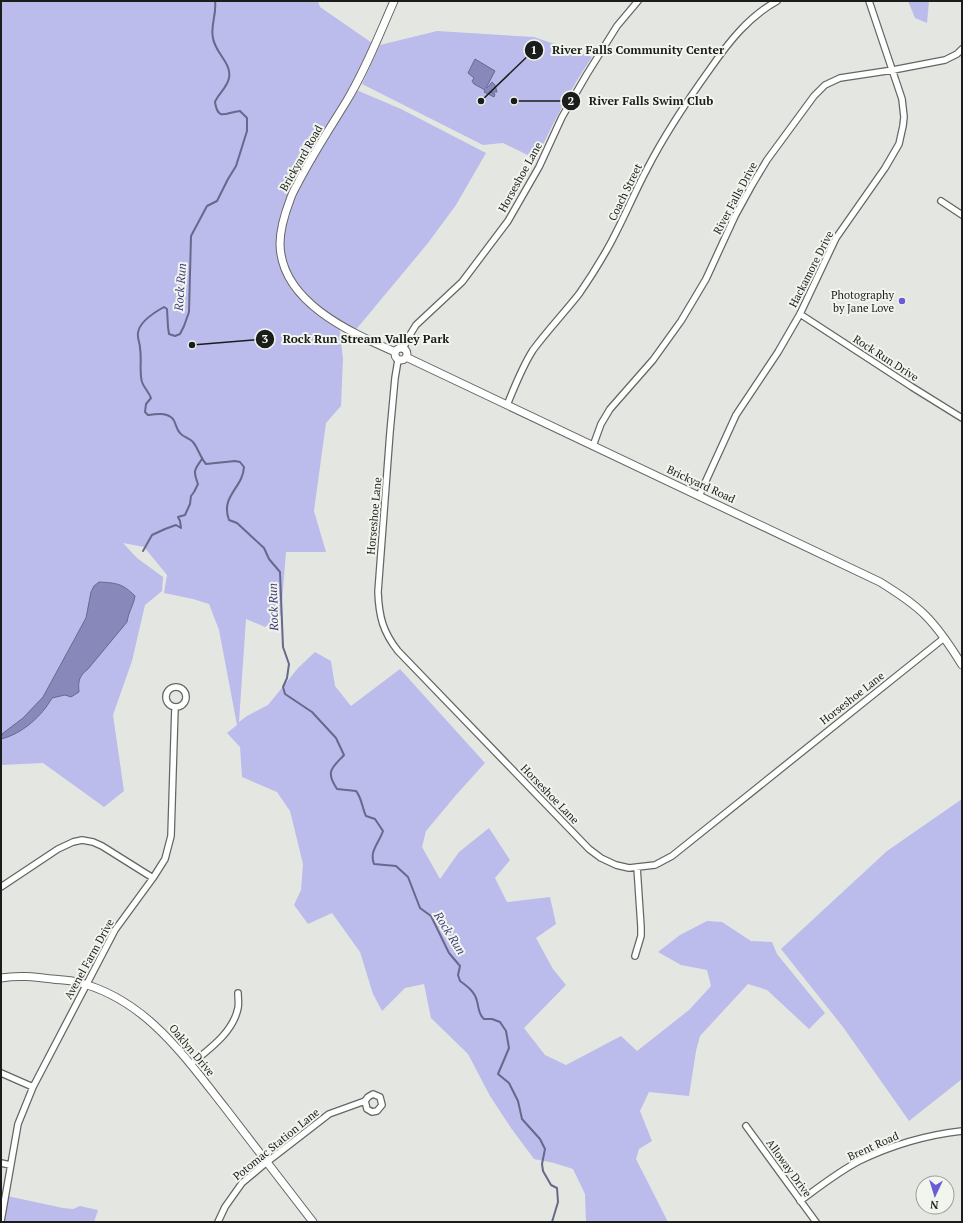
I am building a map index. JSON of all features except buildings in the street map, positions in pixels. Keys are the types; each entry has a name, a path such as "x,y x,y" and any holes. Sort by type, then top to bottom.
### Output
{"street":[{"name":"Brickyard Road","path":"394,1 354,89 305,169 290,199 283,224 280,244 282,261 288,277 300,293 319,311 339,324 395,352"},
{"name":"Horseshoe Lane","path":"403,349 416,325 462,282 508,221 539,167 562,117 587,74 617,26 638,1"},
{"name":"Coach Street","path":"507,405 521,370 533,351 580,292 605,253 671,125 728,43 750,21 777,1"},
{"name":"Hackamore Drive","path":"700,496 736,415 778,352 800,314 836,238 885,168 899,144 904,117 902,99 869,1"},
{"name":"River Falls Drive","path":"593,446 601,424 610,409 653,360 681,320 706,278 735,216 752,184 767,160 814,96 825,85 840,78 945,60 957,54 962,49"},
{"path":"941,201 962,215"},
{"name":"Rock Run Drive","path":"800,314 962,418"},
{"path":"398,349 403,349 406,352 402,358 395,356 395,352 398,349"},
{"name":"Brickyard Road","path":"402,358 507,405 880,582 914,605 924,614 944,638 962,665"},
{"name":"Horseshoe Lane","path":"402,358 395,378 378,592 379,612 385,631 398,652 589,849 601,858 616,865 628,868 655,865 672,856 944,638"},
{"name":"Avenel Farm Drive","path":"1,1221 18,1124 33,1087 115,930 165,859 172,836 175,707"},
{"path":"1,887 58,849 73,842 82,840 93,842 102,846 153,878"},
{"path":"635,956 641,936 637,867"},
{"name":"Oaklyn Drive","path":"1,978 16,976 34,977 75,982 86,985 114,996 157,1026 191,1064 314,1222"},
{"path":"191,1064 214,1045 231,1026 238,1008 238,993"},
{"path":"1,1073 33,1087"},
{"name":"Potomac Station Lane","path":"218,1222 225,1207 237,1188 266,1162 329,1114 365,1101"},
{"name":"Alloway Drive","path":"746,1126 816,1222"},
{"name":"Brent Road","path":"800,1201 830,1179 858,1162 891,1147 918,1139 962,1131"},
{"path":"1,1163 10,1165"}],"shaded area":[{"path":"1,1 318,1 320,7 375,45 354,89 401,109 486,153 456,205 428,243 354,332 339,324 343,359 341,406 326,423 314,511 326,552 286,552 281,615 265,627 246,619 239,722 268,705 298,668 315,652 331,661 335,686 351,706 400,669 485,763 426,831 422,847 440,879 459,852 489,828 510,860 495,878 507,902 550,897 556,924 536,938 553,969 566,985 524,1028 545,1055 566,1065 621,1036 637,1051 689,1010 711,986 707,970 681,965 658,952 680,935 707,921 722,922 751,941 772,942 777,954 825,1013 809,1029 767,990 748,984 700,1036 696,1051 689,1096 649,1092 640,1111 652,1141 639,1149 636,1159 668,1222 586,1222 585,1194 573,1169 534,1159 490,1096 468,1054 431,1018 424,984 405,988 382,1011 373,994 360,952 332,913 308,924 294,905 301,890 303,864 290,811 277,792 242,777 240,747 227,733 237,725 219,630 209,604 164,593 167,575 144,547 123,543 137,558 163,577 162,591 145,605 132,661 113,715 124,791 104,807 43,763 1,765"},
{"path":"908,1 929,1 927,23 915,18"},
{"path":"437,31 534,37 592,57 569,94 536,159 503,143 483,145 362,84 380,45"},
{"path":"475,59 495,71 486,88 492,82 495,85 497,92 490,92 495,94 494,97 484,92 485,90 474,84 472,81 474,78 468,73"},
{"path":"99,582 118,584 126,588 135,596 127,622 81,676 79,682 79,692 71,697 65,695 52,698 37,718 24,729 9,737 1,739 2,734 23,718 43,697 86,618 91,592 94,586"},
{"path":"962,799 962,1079 909,1121 843,1027 781,949 887,851"},
{"path":"7,1196 63,1208 73,1209 80,1206 98,1210 94,1222 2,1222"}],"waterway":[{"name":"Rock Run","path":"215,1 212,33 214,43 226,63 229,73 229,78 226,85 215,102 216,108 221,114 240,111 247,118 247,131 236,166 217,201 207,206 191,236 189,312 180,334 175,336 169,334 167,309 164,307 144,321 139,329 138,335 141,352 141,378 151,398 146,404 145,412 148,415 168,415 173,419 180,433 193,442 206,464 235,461 240,462 244,467 240,481 227,505 227,512 229,520 237,523 264,548 269,559 280,572 283,647 289,664 287,678 283,687 285,694 312,712 336,738 344,755 333,767 331,774 333,783 337,789 356,791 360,797 366,816 375,819 383,831 374,851 374,864 396,866 408,877 420,908 431,916 449,953 460,966 458,975 460,981 473,992 481,1015 484,1019 492,1019 500,1022 506,1031 509,1048 498,1074 509,1083 518,1101 522,1119 540,1139 545,1149 542,1164 543,1171 551,1185 557,1188 558,1202 552,1222"},
{"path":"143,551 152,535 176,525 181,528 178,517 185,515 190,504 191,496 198,484 195,471 202,459"}],"place":[{"name":"River Falls Community Center","path":"481,101"},
{"name":"River Falls Swim Club","path":"514,101"},
{"name":"Photography by Jane Love","path":"902,301"},
{"name":"Rock Run Stream Valley Park","path":"192,345"}]}
